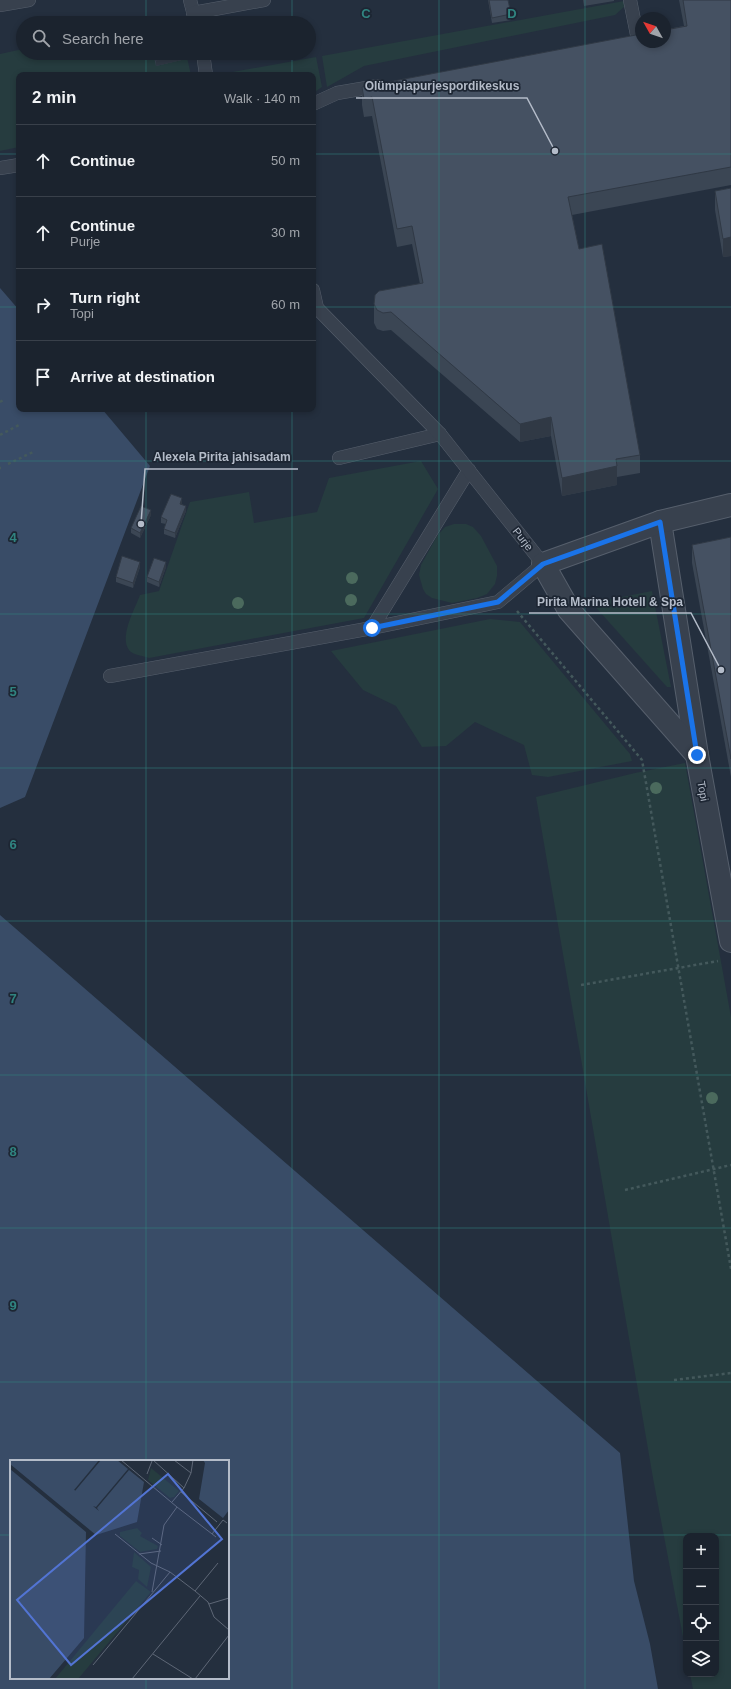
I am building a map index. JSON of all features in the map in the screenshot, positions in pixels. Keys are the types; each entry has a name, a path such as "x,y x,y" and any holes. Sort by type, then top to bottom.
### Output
{"street":[{"path":"697,755 569,610 543,564 660,522 731,505"},
{"name":"Topi","path":"660,522 727,950"}],"lane":[{"path":"0,6 29,0"},
{"path":"190,0 194,16"},
{"path":"202,16 264,0"},
{"path":"630,0 635,22"},
{"path":"622,43 635,41"},
{"path":"204,60 206,72"},
{"path":"316,103 337,93 391,83"},
{"path":"0,168 16,165"},
{"name":"Purje","path":"316,304 317,308 440,434 543,564"},
{"path":"339,458 440,434"},
{"path":"372,628 468,470"},
{"path":"110,676 372,628 498,602 543,564"}],"path":[{"path":"0,402 5,399"},
{"path":"0,435 19,425"},
{"path":"8,464 33,452"},
{"path":"505,597 642,760 731,1269"},
{"path":"581,985 678,968 727,950"},
{"path":"625,1190 731,1164"},
{"path":"674,1380 731,1373"}],"green space":[{"path":"624,1 625,6 615,15 364,66 327,87 322,56"},
{"path":"16,51 16,60 188,60 190,72 16,72 16,148 0,151 0,54"},
{"path":"316,57 322,87 316,91 316,72 233,72 299,60 316,60"},
{"path":"421,461 438,489 364,618 149,658 131,652 127,647 126,632 128,624 140,595 159,591 190,502 249,492 254,523 317,512 329,478"},
{"path":"454,524 466,524 473,527 481,536 497,566 497,576 495,584 487,594 477,598 452,603 432,598 426,594 419,575 421,565 437,536 445,527"},
{"path":"652,591 671,687 667,687 592,603"},
{"path":"490,619 520,622 630,754 632,761 548,777 532,775 524,745 475,722 446,746 422,747 396,706 363,690 331,651"},
{"path":"685,763 731,1017 731,1689 693,1689 691,1677 719,1677 719,1533 683,1533 683,1637 653,1478 536,797 635,773"}],"water":[{"path":"0,288 16,307 16,412 105,412 150,466 25,797 0,808"},
{"path":"0,915 620,1453 634,1581 650,1644 658,1689 0,1689"}],"building":[{"path":"489,0 508,0 511,14 492,18"},
{"path":"683,0 731,0 731,167 568,197 579,249 602,244 640,455 616,459 617,466 562,478 551,417 520,424 391,312 383,313 377,310 374,304 375,295 379,291 423,283 412,226 397,229 372,97 364,99 362,87 635,35 635,48 671,48 671,29 687,26"},
{"path":"731,188 731,237 723,239 715,191"},
{"path":"171,494 182,498 180,504 186,506 175,533 164,529 167,520 161,517"},
{"path":"141,506 151,510 140,533 131,528"},
{"path":"731,537 731,759 692,545"},
{"path":"122,556 140,562 133,583 116,577"},
{"path":"154,558 166,562 159,582 147,577"}],"place":[{"name":"Olümpiapurjespordikeskus","path":"555,151"},
{"name":"Alexela Pirita jahisadam","path":"141,524"},
{"name":"Pirita Marina Hotell & Spa","path":"721,670"}],"route":[{"path":"372,628 498,602 543,564 660,522 697,755"}]}
